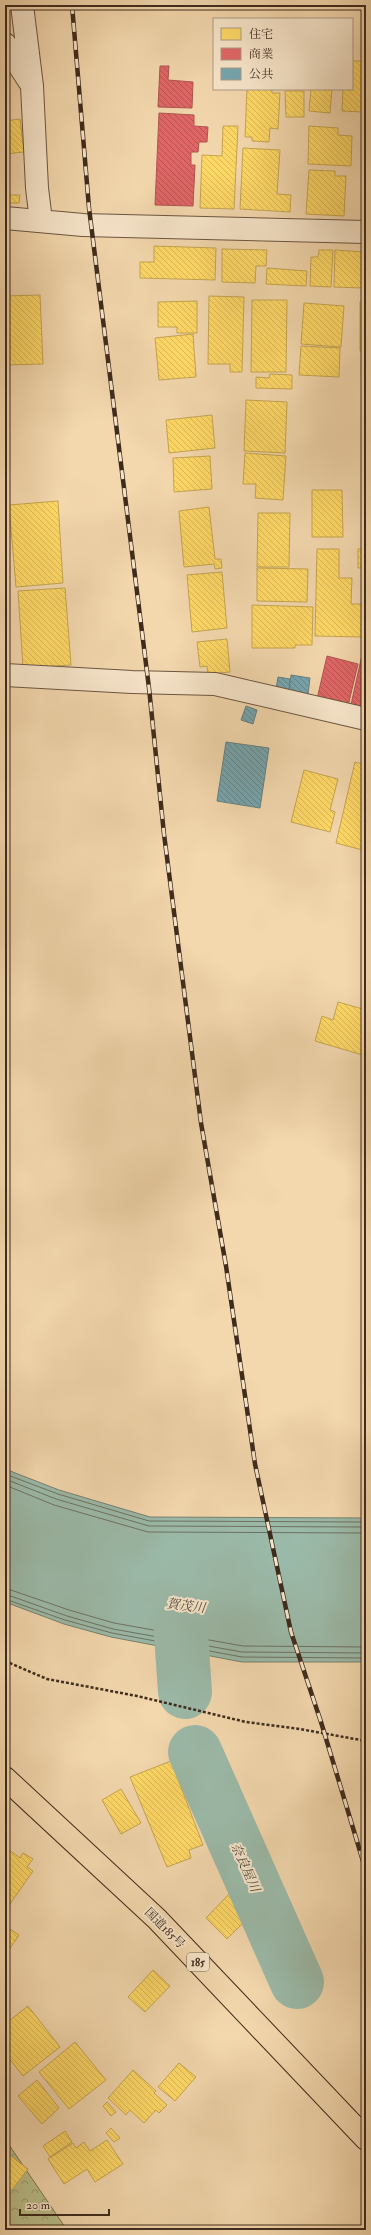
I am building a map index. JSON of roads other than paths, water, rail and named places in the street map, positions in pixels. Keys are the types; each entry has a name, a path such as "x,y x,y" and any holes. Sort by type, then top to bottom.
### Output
{"highway":[{"name":"国道185号","path":"5,1779 22,1793 157,1919 366,2139"}],"street":[{"path":"22,5 32,86 41,221"},
{"path":"5,44 32,86"},
{"path":"5,218 83,224 366,232"},
{"path":"5,675 132,682 215,684 366,719"}],"water":[{"name":"賀茂川","path":"5,1469 59,1490 150,1517 366,1518 366,1662 242,1662 111,1637 64,1624 5,1602"}],"waterway":[{"name":"奈良屋川","path":"179,1605 185,1692"},
{"name":"奈良屋川","path":"195,1752 297,1982"}],"railway":[{"path":"72,5 89,208 149,688 164,834 201,1123 226,1266 255,1464 291,1632 321,1722 366,1871"}]}
